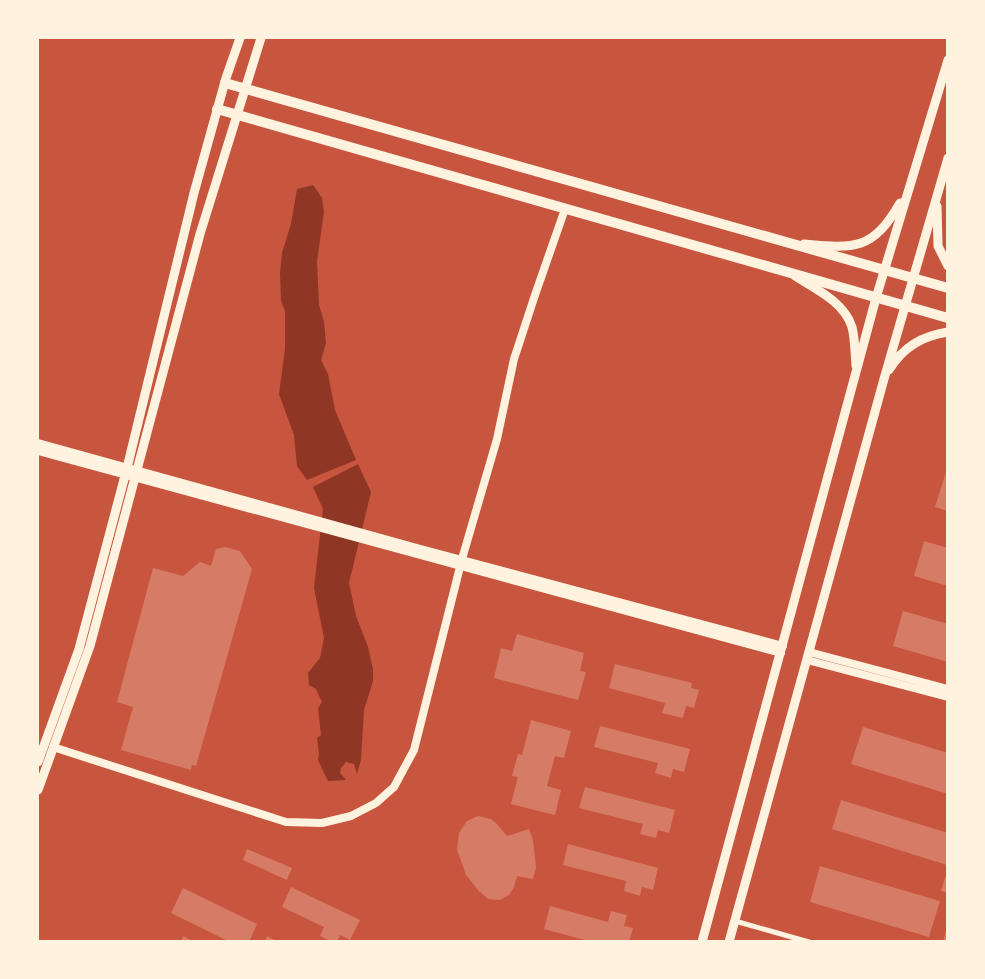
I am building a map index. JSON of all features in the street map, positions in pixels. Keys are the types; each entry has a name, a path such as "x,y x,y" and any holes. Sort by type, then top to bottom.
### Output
{"main road":[{"path":"38,762 79,648 126,472 194,193 225,83 240,38"},
{"path":"38,790 90,646 200,234 261,38"},
{"path":"702,942 876,298 948,60"},
{"path":"225,83 948,288"},
{"path":"218,109 948,318"},
{"path":"729,942 884,379 948,158"},
{"path":"787,242 849,246 866,241 876,236 885,225 908,188"},
{"path":"937,196 938,246 948,266"},
{"path":"788,272 831,299 842,309 852,327 856,372"},
{"path":"884,379 898,356 909,346 920,339 948,332"}],"street":[{"path":"53,747 286,822 322,823 351,816 376,803 394,788 414,750 461,563 497,439 514,359 566,209"},
{"path":"38,443 126,472"},
{"path":"38,451 137,474 782,650"},
{"path":"808,656 948,689"},
{"path":"808,656 948,697"},
{"path":"735,921 809,942"}],"shaded area":[{"path":"313,185 322,198 324,212 317,261 319,305 324,322 326,343 321,360 328,374 335,410 356,460 307,480 297,466 294,435 279,394 285,349 285,311 281,301 280,273 282,253 291,224 297,189"},
{"path":"358,464 371,492 349,583 356,616 368,647 373,669 373,681 364,710 361,760 357,774 354,764 346,762 341,768 340,773 346,780 328,781 318,760 317,738 321,735 318,708 322,702 316,689 309,685 308,673 320,658 324,638 314,588 323,509 313,487"}],"building":[{"path":"946,472 948,473 948,511 935,507"},
{"path":"924,541 948,548 948,586 914,576"},
{"path":"225,547 240,551 252,569 196,766 192,765 191,770 121,750 133,707 117,702 153,568 183,576 200,562 211,566 216,549"},
{"path":"903,611 948,624 948,662 893,646"},
{"path":"517,634 584,653 580,671 586,672 578,700 494,678 501,648 512,651"},
{"path":"615,664 692,683 691,688 699,690 694,708 686,706 683,718 662,713 665,703 609,688"},
{"path":"531,720 571,731 564,758 555,756 547,786 561,790 555,815 511,804 518,777 512,776 518,754 522,755"},
{"path":"600,726 690,749 684,772 673,769 671,778 655,773 658,763 594,747"},
{"path":"863,727 948,753 948,794 851,764"},
{"path":"585,787 675,810 669,833 658,830 656,838 640,834 643,824 579,808"},
{"path":"841,800 948,833 947,865 832,829"},
{"path":"478,816 491,819 507,836 529,829 533,840 536,868 533,879 517,876 514,887 509,895 500,900 488,899 478,890 466,875 457,850 459,833 467,821"},
{"path":"568,844 658,868 653,890 642,887 640,896 624,891 626,881 563,865"},
{"path":"247,849 292,868 287,880 243,860"},
{"path":"820,866 940,901 929,937 810,902"},
{"path":"948,871 948,893 941,891"},
{"path":"291,887 360,920 350,940 340,935 337,942 332,942 320,936 324,927 282,907"},
{"path":"183,888 257,924 249,942 230,942 171,913"},
{"path":"550,906 608,922 611,911 627,915 624,926 633,928 629,942 592,942 544,929"},
{"path":"947,926 948,942 943,942"},
{"path":"183,936 194,942 181,942"},
{"path":"267,936 278,942 265,942"}]}
